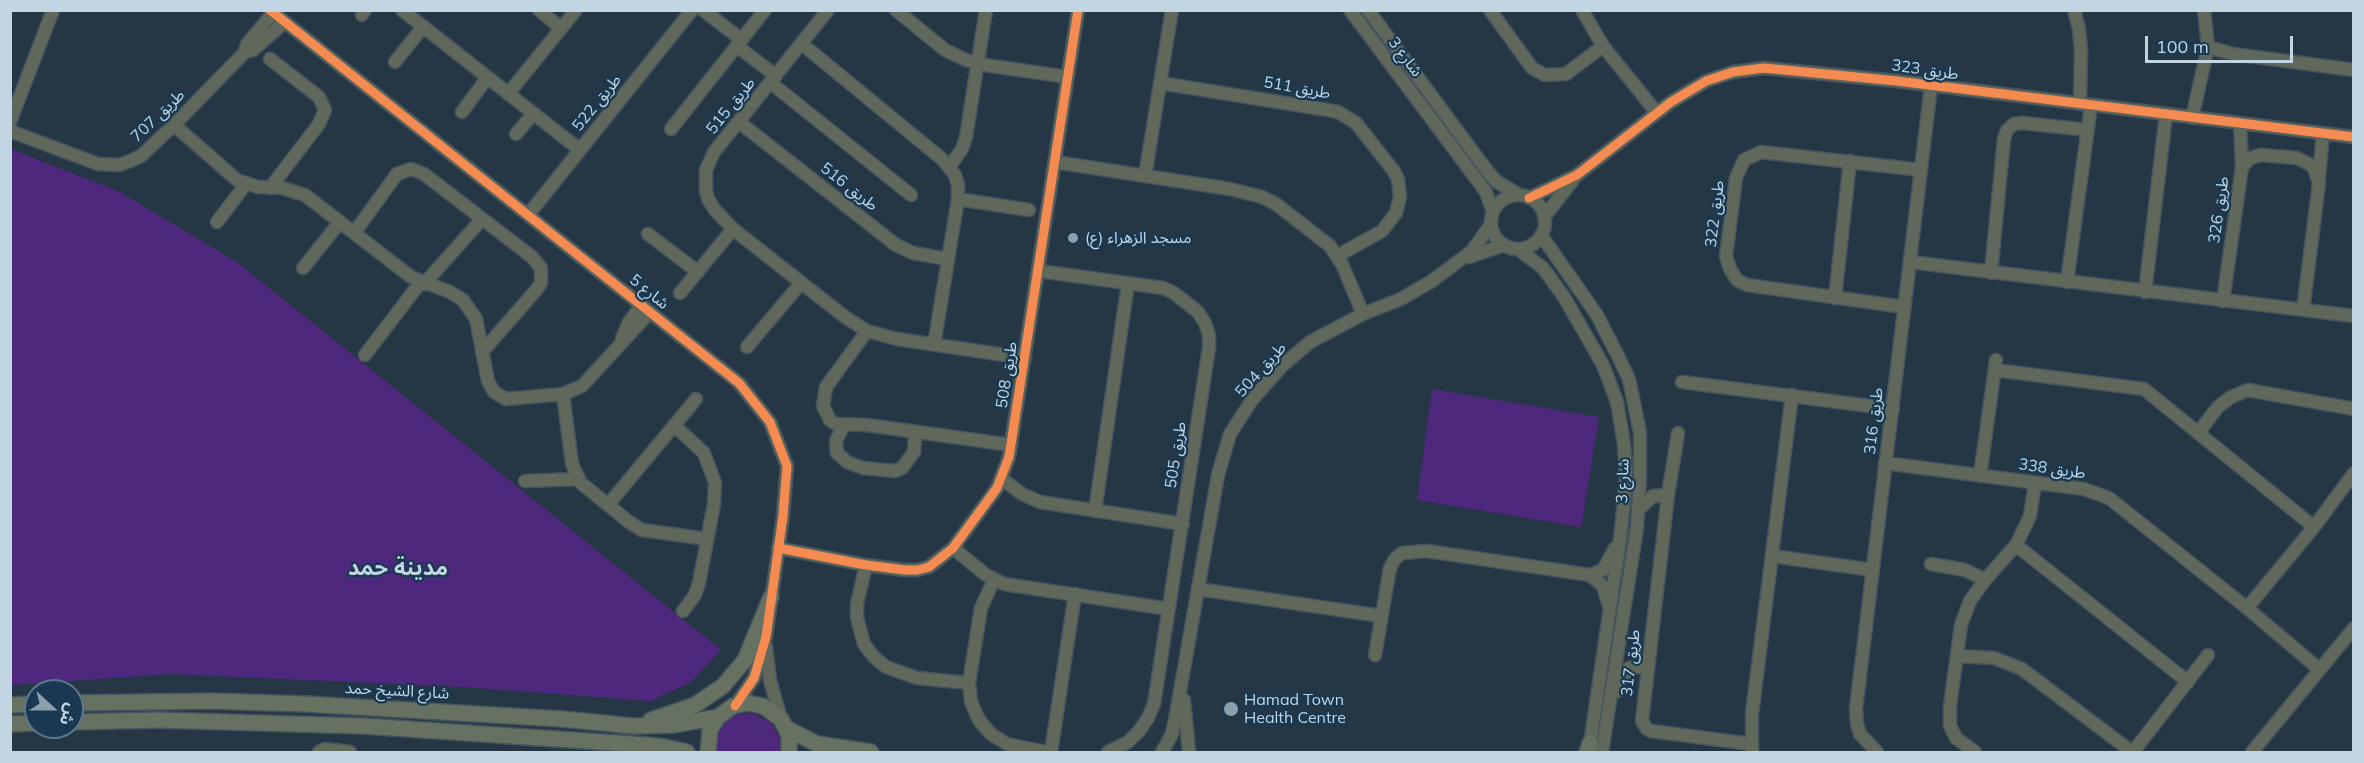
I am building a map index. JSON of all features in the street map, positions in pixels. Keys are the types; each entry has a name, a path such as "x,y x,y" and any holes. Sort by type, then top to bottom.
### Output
{"main road":[{"path":"633,726 696,705 723,686 745,660 771,597"},
{"name":"شارع الشيخ حمد","path":"84,703 211,701 305,704 562,719 633,726 674,725 718,717"},
{"path":"708,753 710,730 718,717 735,706 748,703 763,706 783,723 817,744 871,753"},
{"path":"84,722 158,720 363,726 646,745 687,753"},
{"path":"783,723 790,743 789,753"}],"street":[{"path":"10,122 53,10"},
{"path":"539,10 561,28"},
{"path":"508,94 576,10"},
{"name":"طريق 522","path":"528,215 692,10"},
{"path":"704,10 773,79 911,195"},
{"path":"671,129 765,10"},
{"name":"طريق 515","path":"828,10 714,152 709,161 705,180 708,199 733,229 845,317 867,331 890,338 1025,358"},
{"path":"896,10 945,50 977,64 1068,77"},
{"path":"950,166 962,149 966,137 986,10"},
{"name":"طريق 508","path":"778,548 866,565 917,570 929,567 953,548 1002,479 1011,445 1078,10"},
{"path":"1145,176 1172,10"},
{"name":"شارع 3","path":"1350,10 1486,192 1493,212"},
{"name":"شارع 3","path":"1368,10 1485,168 1496,181 1524,197"},
{"path":"1490,10 1532,68 1545,75 1566,74 1603,46"},
{"path":"1582,10 1603,46 1657,113"},
{"path":"2067,282 2088,130 2079,29 2074,10"},
{"path":"2192,118 2208,47 2204,30 2204,10"},
{"path":"403,11 580,150"},
{"name":"طريق 707","path":"10,131 88,161 108,165 130,161 141,156 174,125 245,52 247,44 279,15"},
{"name":"شارع 5","path":"279,15 739,383 770,422 787,466 778,548 766,637 754,678 735,706"},
{"path":"394,62 423,27"},
{"path":"802,44 950,166 958,185 958,199 934,345"},
{"path":"2208,47 2233,54 2354,70"},
{"path":"270,59 319,97 325,110 320,124 270,188"},
{"name":"طريق 323","path":"1544,217 1554,201 1578,175 1657,113 1706,81 1733,72 1754,69 1785,68 2354,137"},
{"path":"462,112 487,78"},
{"name":"طريق 511","path":"1160,83 1338,112 1356,123 1393,170 1398,180 1400,197 1396,213 1382,231 1337,256"},
{"name":"طريق 316","path":"1877,753 1860,734 1856,709 1931,86"},
{"path":"516,134 533,114"},
{"path":"2145,292 2166,115"},
{"name":"طريق 516","path":"740,122 896,245 913,253 948,259"},
{"path":"1991,273 2004,139 2007,130 2014,124 2023,123 2088,130"},
{"path":"2240,123 2242,167"},
{"path":"174,125 229,174 246,184 294,190 305,195 422,283 450,292 468,306 476,319 488,381 494,392 500,396 512,400 573,391 591,378 621,342 629,322 646,309"},
{"path":"2302,310 2323,133"},
{"name":"طريق 322","path":"1904,307 1748,285 1737,280 1726,256 1737,172 1749,156 1768,152 1921,171"},
{"name":"طريق 326","path":"2223,301 2242,167 2250,158 2261,155 2298,158 2313,166 2319,177"},
{"path":"1835,297 1851,161"},
{"path":"1055,162 1230,189 1262,197 1290,213 1320,237 1337,256 1363,314"},
{"path":"354,233 397,174 411,170 424,174 537,262 542,275 537,289 482,352"},
{"name":"طريق 323","path":"1524,197 1578,175"},
{"path":"217,222 246,184"},
{"path":"1524,197 1539,206 1544,217 1541,235 1531,245 1518,249 1504,245 1493,233 1491,224 1493,212 1501,201 1524,197"},
{"path":"958,199 1029,210"},
{"path":"365,355 422,283 482,219"},
{"path":"303,268 340,222"},
{"name":"طريق 504","path":"1162,753 1172,734 1183,684 1218,475 1230,434 1252,400 1282,366 1310,342 1363,314 1401,299 1462,260 1473,251 1491,224"},
{"path":"680,293 733,229"},
{"path":"648,234 698,272"},
{"name":"شارع 3","path":"1541,235 1597,315 1629,379 1640,432 1638,510 1629,579 1594,751"},
{"name":"طريق 504","path":"1462,260 1504,245"},
{"name":"شارع 3","path":"1518,249 1543,268 1564,297 1603,365 1617,402 1624,444 1626,478 1622,532 1610,609 1594,751"},
{"path":"1910,262 2354,316"},
{"name":"طريق 505","path":"1039,271 1157,286 1174,293 1198,312 1205,322 1209,335 1157,689 1148,718 1139,731 1128,742 1108,753"},
{"path":"747,346 801,283"},
{"path":"1095,511 1128,283"},
{"path":"867,331 829,381 824,393 823,406 827,417 834,423 867,425 1011,445"},
{"path":"1980,476 1995,365 2144,389 2314,527"},
{"path":"1682,382 1893,409"},
{"path":"2198,433 2218,407 2230,397 2248,390 2354,409"},
{"path":"563,394 572,464 578,479 642,530 657,534 707,539"},
{"name":"طريق 317","path":"1678,433 1668,495 1641,716 1647,729 1751,748 1754,703 1792,395"},
{"path":"608,505 696,399"},
{"path":"844,424 836,441 837,453 843,460 863,468 895,471 902,468 914,452 915,433"},
{"path":"674,425 700,448 710,465 715,490 698,589 692,601 683,611"},
{"name":"طريق 338","path":"1886,463 2084,489 2109,498 2247,608 2319,669"},
{"path":"2247,608 2314,527 2354,473"},
{"path":"525,481 578,479"},
{"path":"1002,479 1022,494 1040,502 1183,524"},
{"path":"1640,479 1658,492 1668,495"},
{"path":"1975,753 1956,738 1950,726 1950,706 1961,625 1965,612 1985,580 2016,545 2030,516 2035,483"},
{"path":"1638,510 1653,496 1668,495"},
{"path":"1375,656 1390,568 1402,553 1412,551 1590,575 1604,570 1622,532"},
{"path":"2016,545 2188,682"},
{"path":"953,548 994,580 1013,587 1076,594 1169,609"},
{"path":"1772,556 1873,570"},
{"path":"1931,564 1965,570 1985,580"},
{"path":"866,565 857,604 857,618 864,644 874,657 886,667 917,678 969,683"},
{"path":"1590,575 1603,586 1610,609"},
{"path":"994,580 981,608 969,683 971,702 979,720 991,734 1007,744 1048,753 1076,594"},
{"path":"1198,589 1381,616"},
{"path":"2252,753 2354,628"},
{"name":"شارع 5","path":"766,637 770,680 783,723"},
{"path":"1957,656 1994,658 2022,669 2133,753 2208,655"},
{"path":"1594,751 1613,726 1620,682 1624,673 1636,665 1647,666"},
{"name":"طريق 504","path":"1183,684 1189,753"},
{"path":"319,753 325,749 350,753"}],"shaded area":[{"path":"11,149 118,191 238,263 721,650 690,683 650,701 464,687 172,674 84,680 24,679 24,684 11,685"},
{"path":"1432,389 1599,417 1581,527 1417,500"},
{"path":"742,714 754,714 771,723 780,739 779,752 717,752 717,738 722,727 731,718"}],"cycle path":[{"path":"270,10 739,383 770,422 787,466 783,516 766,637 754,678 735,706"},
{"path":"778,548 905,570 929,567 953,548 997,488 1009,457 1078,10"},
{"path":"1529,198 1577,175 1671,102 1706,81 1733,72 1764,68 1897,81 2354,137"}],"place":[{"name":"مسجد الزهراء (ع)","path":"1073,238"},
{"name":"Hamad Town Health Centre","path":"1231,709"}],"district":[{"name":"مدينة حمد","path":"398,568"}]}
